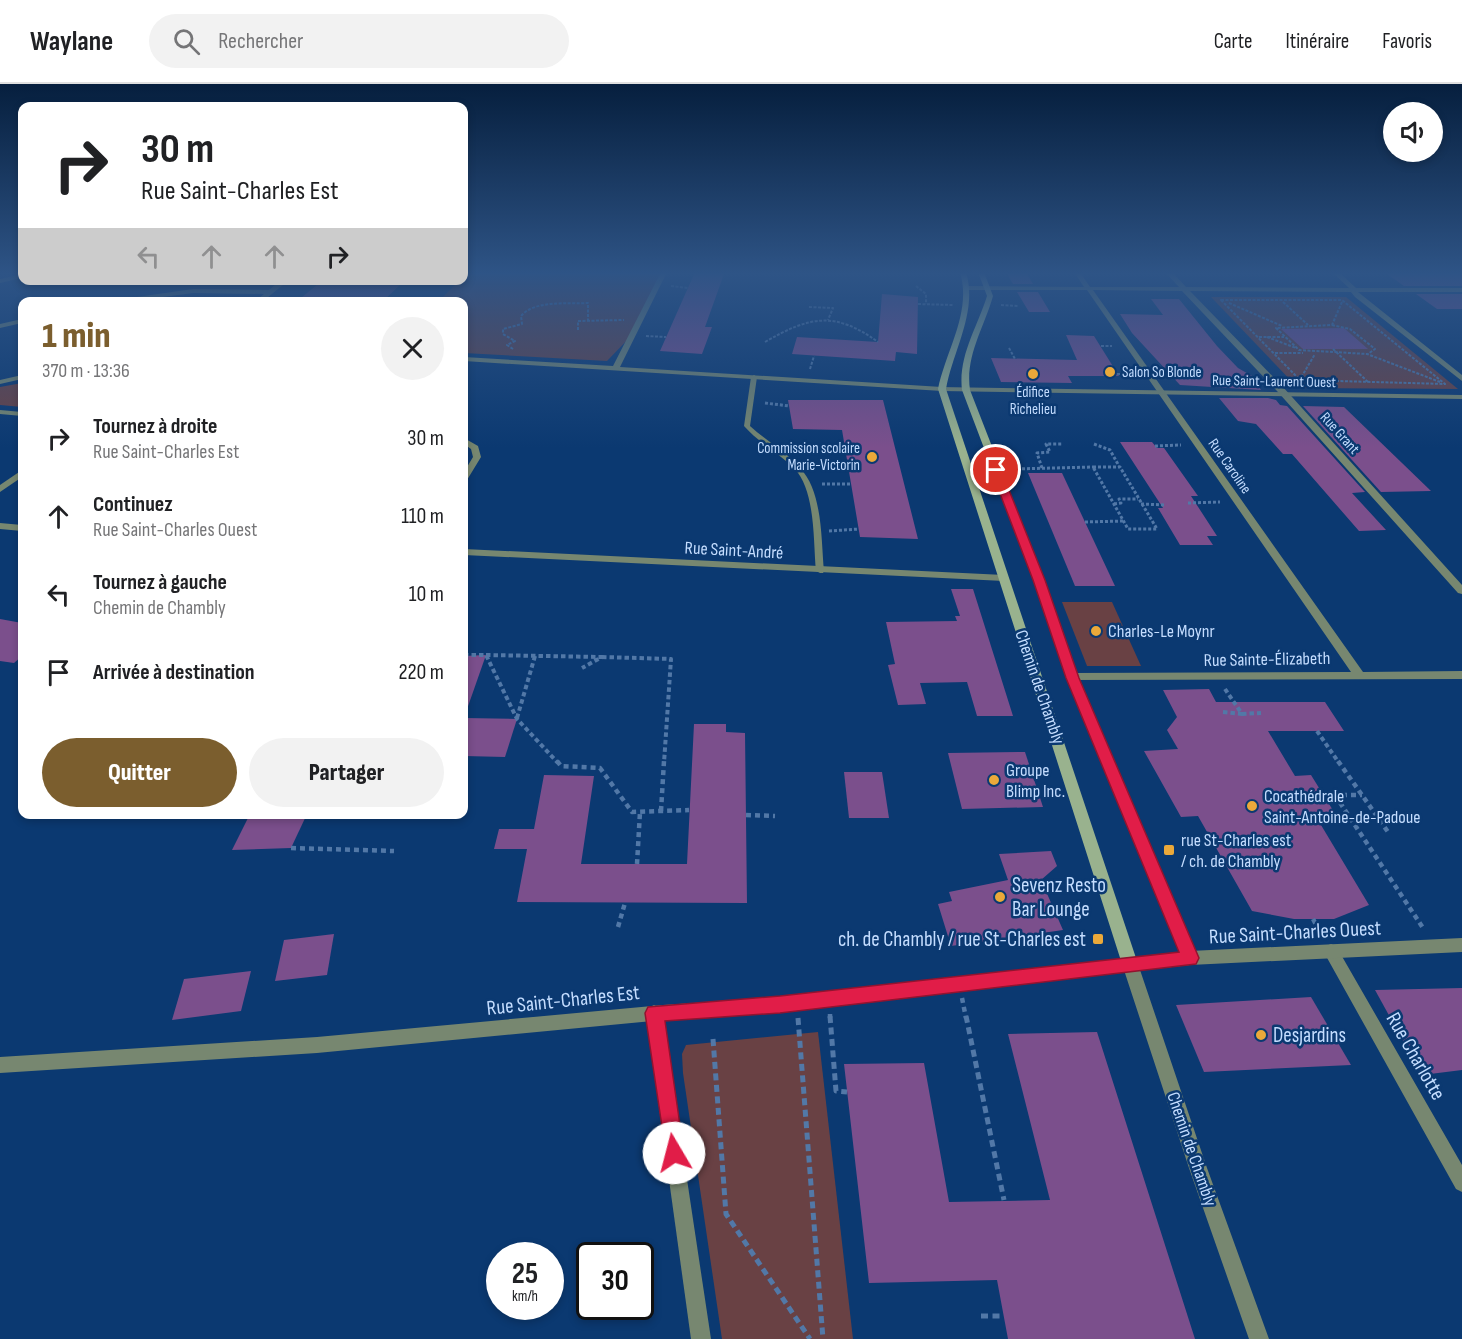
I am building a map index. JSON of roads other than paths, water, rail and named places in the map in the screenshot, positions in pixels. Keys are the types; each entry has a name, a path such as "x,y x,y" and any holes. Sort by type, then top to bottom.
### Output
{"main road":[{"path":"942,389 944,372 958,331"},
{"name":"Chemin de Chambly","path":"979,331 963,378 966,390 1039,580 1072,678 1190,958"},
{"name":"Chemin de Chambly","path":"942,389 1130,964"}],"street":[{"path":"616,368 635,331"},
{"name":"Rue Caroline","path":"1118,331 1359,676"},
{"name":"Rue Grant","path":"1224,331 1462,591"},
{"path":"1401,331 1462,379"},
{"name":"Rue Saint-Laurent Ouest","path":"468,359 966,390 1462,397"},
{"path":"0,382 18,378"},
{"path":"0,412 18,414"},
{"path":"468,444 475,448 477,457 468,472"},
{"path":"0,489 18,475"},
{"path":"0,526 18,528"},
{"name":"Rue Saint-André","path":"468,552 820,571 1004,578"},
{"name":"Rue Sainte-Élizabeth","path":"1072,678 1462,675"},
{"name":"Rue Saint-Charles Ouest","path":"1130,964 1190,958 1462,945"},
{"name":"Rue Charlotte","path":"1331,951 1462,1183"},
{"name":"Rue Saint-Charles Est","path":"0,1065 167,1056 507,1029 654,1013 829,999 1084,972 1130,964"},
{"name":"Chemin de Chambly","path":"1130,964 1198,1168 1259,1339"},
{"path":"654,1013 701,1339"}],"lane":[{"path":"754,377 747,426 758,438 800,471 809,483 820,571"}],"place":[{"name":"Salon So Blonde","path":"1110,372"},
{"name":"Édifice Richelieu","path":"1033,374"},
{"name":"Commission scolaire Marie-Victorin","path":"872,457"},
{"name":"Charles-Le Moynr","path":"1096,631"},
{"name":"Groupe Blimp Inc.","path":"994,780"},
{"name":"Cocathédrale Saint-Antoine-de-Padoue","path":"1252,806"},
{"name":"rue St-Charles est / ch. de Chambly","path":"1169,850"},
{"name":"Sevenz Resto Bar Lounge","path":"1000,897"},
{"name":"ch. de Chambly / rue St-Charles est","path":"1098,939"},
{"name":"Desjardins","path":"1261,1035"}]}
